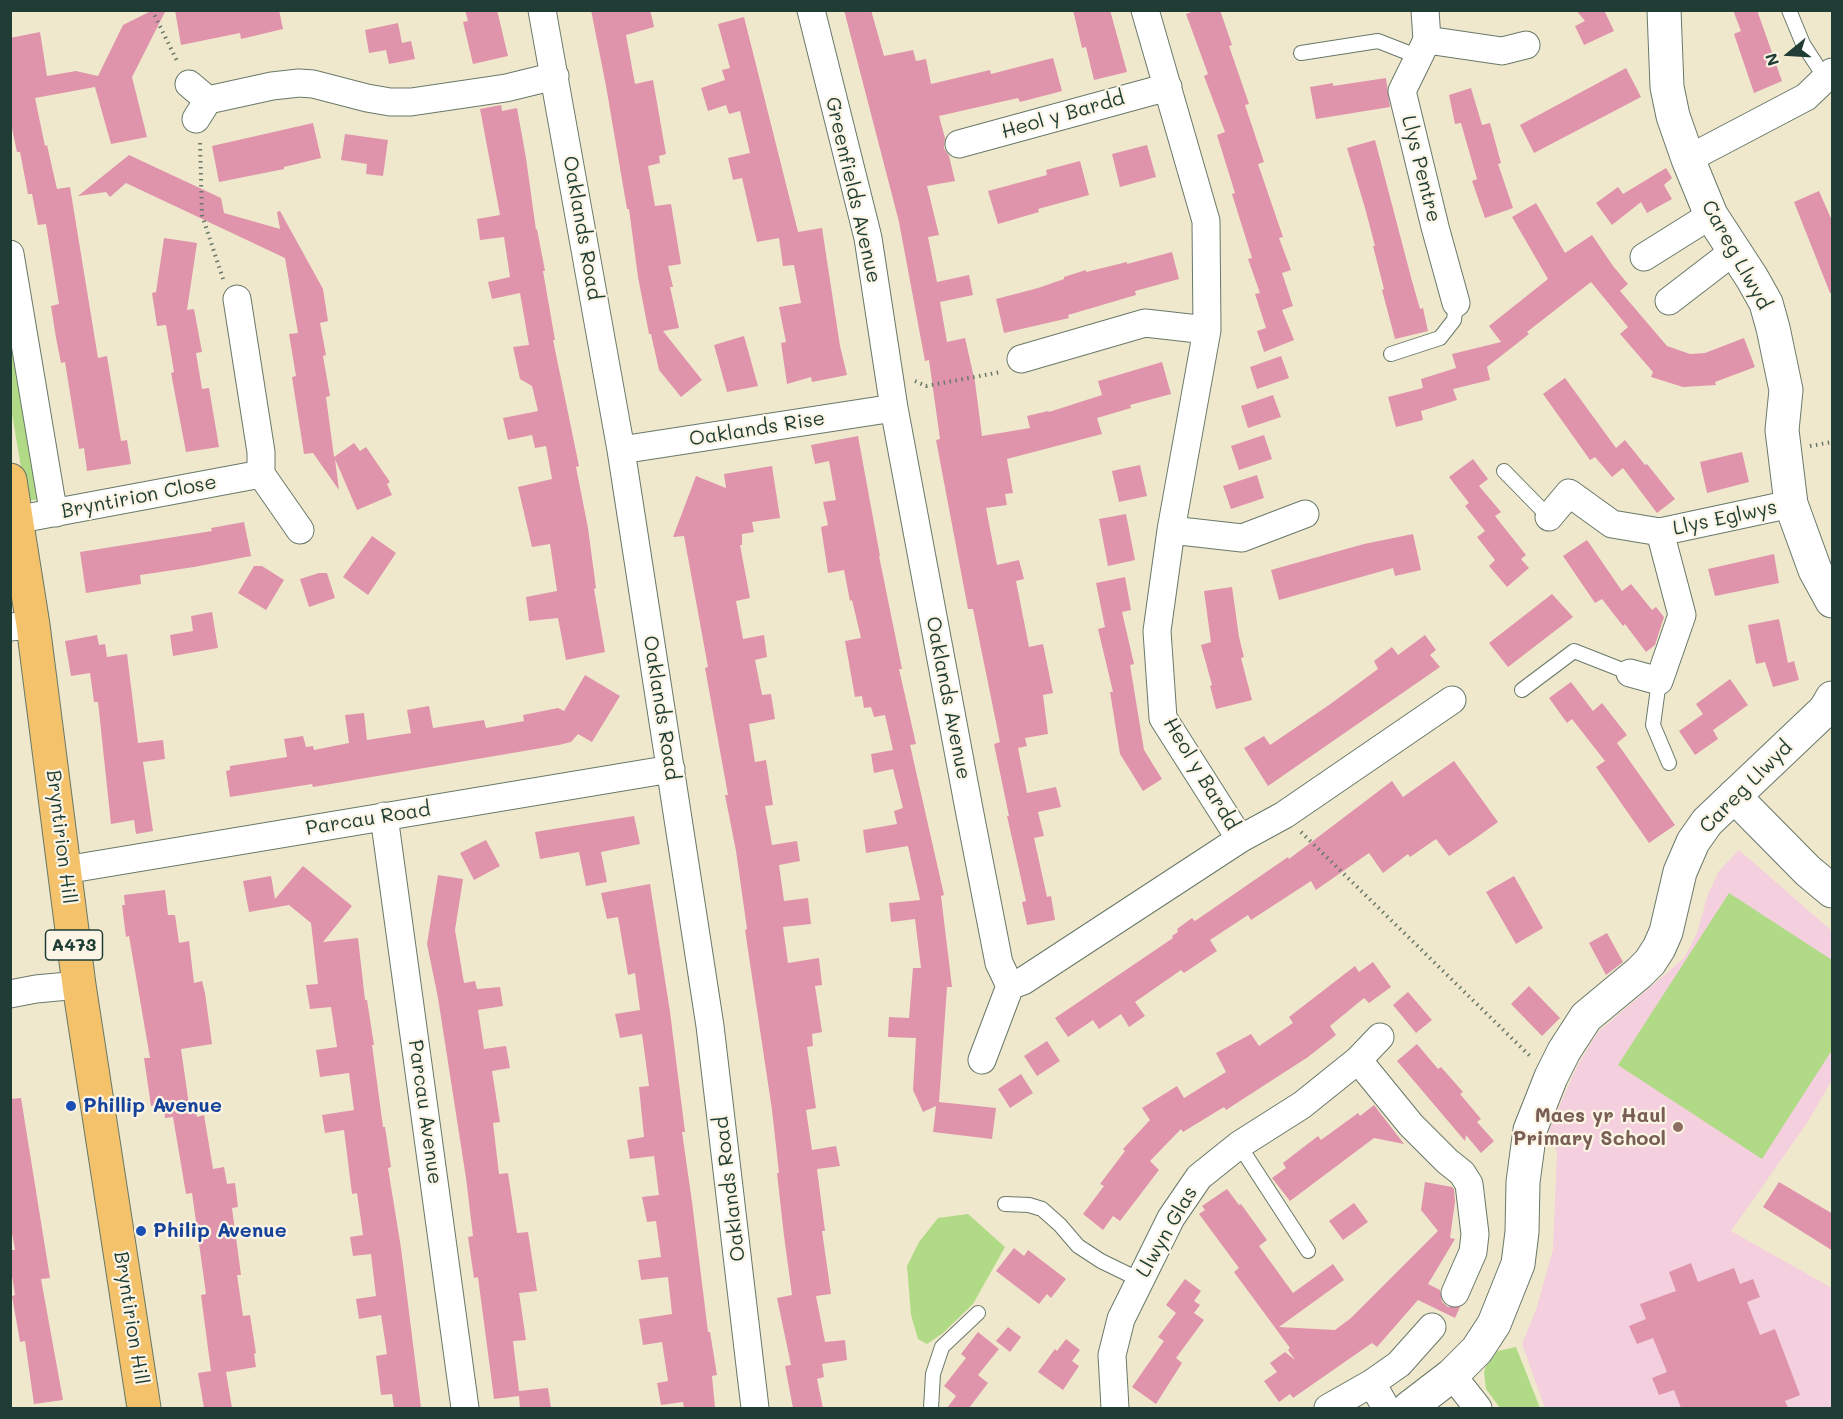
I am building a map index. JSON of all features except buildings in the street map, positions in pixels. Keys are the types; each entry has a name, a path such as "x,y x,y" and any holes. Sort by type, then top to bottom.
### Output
{"main road":[{"name":"Bryntirion Hill","path":"10,480 18,521 22,626 65,870 79,985 144,1408"}],"street":[{"name":"Oaklands Road","path":"542,10 621,450 671,769 710,1026 755,1408"},
{"name":"Greenfields Avenue","path":"811,10 868,238 894,408"},
{"name":"Heol y Bardd","path":"1145,10 1206,221 1207,330 1171,530 1157,631 1163,718 1240,839"},
{"path":"1425,10 1423,48 1502,51 1526,45"},
{"name":"Careg Llwyd","path":"1664,10 1667,87 1673,116 1711,215 1766,303 1778,349 1785,390 1782,430 1791,504 1815,570 1833,601"},
{"name":"Llys Pentre","path":"1423,48 1402,91 1456,303"},
{"path":"1688,159 1806,97 1829,75"},
{"path":"198,101 299,83 313,84 390,102 411,102 506,88 555,76"},
{"name":"Heol y Bardd","path":"959,144 1168,87"},
{"path":"1644,257 1711,215"},
{"path":"1669,301 1734,251"},
{"path":"10,254 51,498 56,513"},
{"path":"237,299 261,452 261,474 300,530"},
{"path":"1021,359 1146,323 1207,330"},
{"name":"Oaklands Rise","path":"621,450 894,408"},
{"name":"Oaklands Avenue","path":"894,408 999,963 1010,986"},
{"name":"Bryntirion Close","path":"18,521 261,474"},
{"name":"Llys Eglwys","path":"1549,518 1569,493 1612,524 1660,532 1791,504"},
{"path":"1171,530 1242,538 1305,514"},
{"name":"Llys Eglwys","path":"1659,681 1682,615 1660,532"},
{"path":"1630,673 1659,681"},
{"name":"Careg Llwyd","path":"1409,1408 1452,1375 1477,1350 1494,1324 1518,1264 1522,1232 1523,1182 1530,1130 1564,1051 1586,1017 1639,973 1654,955 1666,932 1680,872 1693,842 1707,822 1825,710 1833,698"},
{"path":"982,1060 1010,986 1023,981 1240,839 1284,815 1452,700"},
{"name":"Parcau Road","path":"65,870 671,769"},
{"path":"1734,796 1808,871 1833,891"},
{"name":"Parcau Avenue","path":"384,816 465,1408"},
{"path":"10,994 79,985"},
{"name":"Llwyn Glas","path":"1115,1408 1112,1355 1121,1319 1171,1218 1199,1177 1239,1145 1302,1105 1358,1060 1380,1036"},
{"path":"1358,1060 1411,1125 1462,1173 1468,1184 1475,1234 1473,1252 1455,1293"},
{"path":"1328,1408 1372,1383 1399,1364 1432,1327"},
{"path":"1452,1375 1478,1408"},
{"path":"1372,1383 1386,1408"}],"lane":[{"path":"1789,10 1803,44 1829,75"},
{"path":"1301,52 1378,41 1423,48"},
{"path":"1391,354 1440,338 1454,320 1456,303"},
{"path":"1504,471 1549,518"},
{"path":"1522,690 1574,651 1630,673"},
{"path":"1659,681 1653,725 1669,762"},
{"path":"1239,1145 1308,1251"},
{"path":"1005,1204 1029,1205 1042,1209 1078,1246 1101,1261 1140,1280"},
{"path":"931,1408 933,1374 942,1347 978,1313"}],"path":[{"path":"152,10 198,101 202,215 224,283 237,299"},
{"path":"890,379 909,378 926,386 991,375 1010,369 1021,359"},
{"path":"1798,448 1833,442"},
{"path":"1284,815 1551,1077"}],"shaded area":[{"name":"Maes yr Haul Primary School","path":"1739,850 1832,931 1832,1080 1807,1123 1731,1231 1832,1288 1832,1408 1545,1408 1522,1344 1537,1307 1553,1249 1557,1152 1549,1130 1577,1066 1598,1032 1684,958 1697,933 1708,894 1719,871"}],"green space":[{"path":"10,326 38,493 37,500 26,497 11,408"},
{"path":"1729,893 1832,960 1832,1050 1762,1159 1618,1065"},
{"path":"968,1214 1005,1247 973,1304 943,1333 927,1344 918,1339 911,1315 907,1266 919,1242 938,1218"},
{"path":"1516,1347 1540,1408 1500,1408 1486,1389 1484,1372 1486,1366 1498,1351"}],"place":[{"name":"Phillip Avenue","path":"71,1106"},
{"name":"Maes yr Haul Primary School","path":"1678,1127"},
{"name":"Philip Avenue","path":"141,1231"}]}
